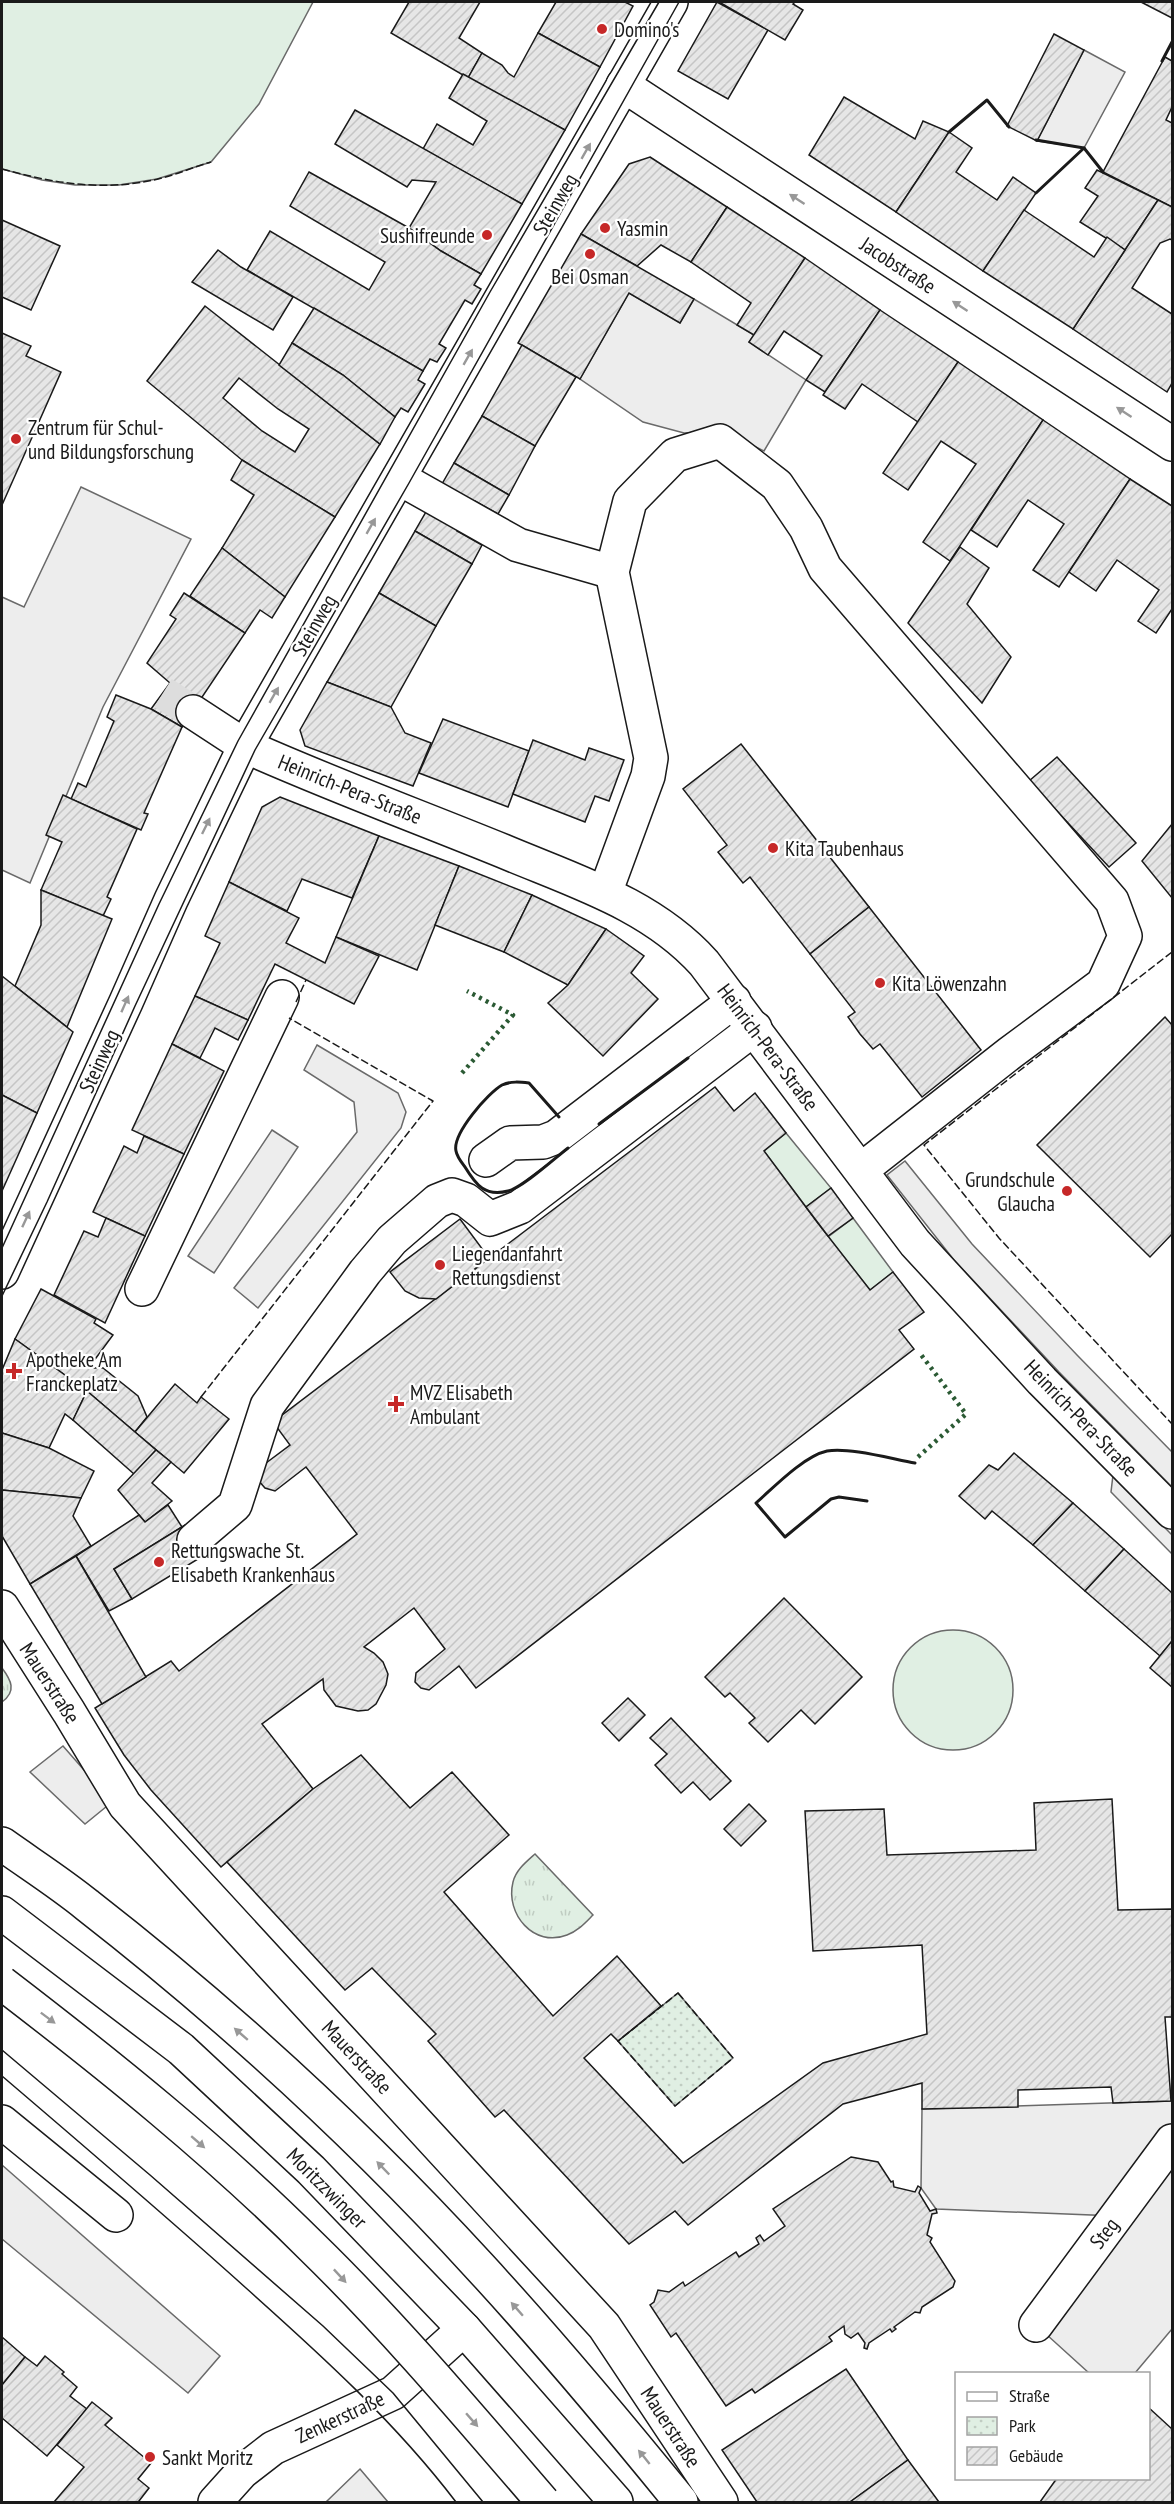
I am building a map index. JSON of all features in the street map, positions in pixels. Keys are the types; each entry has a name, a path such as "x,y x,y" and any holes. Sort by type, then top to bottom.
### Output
{"street":[{"name":"Steinweg","path":"2,1272 171,900 245,746 671,2"},
{"name":"Jacobstraße","path":"623,85 1173,444"},
{"path":"605,893 648,776 651,758 612,572 630,501 675,455 720,441 777,485 806,528 825,568 1112,901 1125,936 1103,984 1010,1053 861,1170"},
{"path":"399,478 518,545 612,572"},
{"name":"Heinrich-Pera-Straße","path":"193,712 245,746 605,893 664,926 689,946 755,1028 915,1243 1042,1381 1173,1512"},
{"path":"142,1289 282,997"},
{"path":"486,1160 510,1143 543,1142 556,1137 734,1001"},
{"path":"194,1540 236,1505 267,1406 365,1272 392,1240 437,1201 452,1196 466,1200 490,1219 520,1207 755,1028"},
{"name":"Mauerstraße","path":"2,1607 125,1805 604,2326 721,2502"},
{"path":"2,1844 86,1904 235,2028 369,2153 480,2266 681,2502"},
{"name":"Moritzzwinger","path":"2,1913 181,2049 311,2170 464,2328 616,2502"},
{"path":"2,1983 112,2068 203,2146 312,2247 444,2387 543,2502"},
{"path":"2,2122 116,2215"},
{"name":"Steg","path":"1036,2325 1173,2141"},
{"name":"Zenkerstraße","path":"215,2502 242,2472 273,2448 393,2393 464,2328"}],"green space":[{"path":"2,2 313,2 259,104 211,162 157,179 119,185 75,185 42,180 2,169"},
{"path":"786,1133 831,1188 806,1207 764,1151"},
{"path":"853,1218 893,1272 870,1290 828,1237"},
{"path":"953,1630 976,1634 996,1647 1009,1667 1013,1690 1009,1713 996,1733 976,1746 953,1750 930,1746 910,1733 897,1713 893,1690 897,1667 910,1647 930,1634"},
{"path":"2,1668 8,1677 11,1690 2,1702"},
{"path":"535,1854 593,1915 578,1929 567,1935 555,1938 544,1937 533,1932 518,1916 513,1906 514,1878"},
{"path":"678,1993 733,2058 675,2106 618,2041"}],"shaded area":[{"path":"1084,50 1125,72 1084,148 1037,141"},
{"path":"629,293 680,323 694,299 754,335 749,342 806,380 764,451 725,431 684,433 643,422 580,379"},
{"path":"81,487 191,539 103,707 30,883 2,870 2,597 24,607"},
{"path":"317,1045 398,1093 406,1112 401,1128 258,1308 234,1288 357,1132 354,1102 304,1070"},
{"path":"272,1130 298,1147 214,1273 188,1256"},
{"path":"905,1161 972,1244 1172,1452 1172,1487 1059,1372 954,1260 887,1175"},
{"path":"1113,1475 1172,1535 1172,1554 1111,1492"},
{"path":"63,1746 112,1802 85,1824 30,1772"},
{"path":"1172,2080 1172,2329 1136,2372 1088,2372 1036,2325 1116,2216 936,2209 921,2188 922,2109 1170,2101"},
{"path":"2,2165 220,2356 188,2393 2,2239"},
{"path":"360,2469 388,2502 326,2502"}],"building":[{"path":"409,2 480,2 459,38 482,53 468,78 391,33"},
{"path":"556,2 625,2 633,6 600,67 538,33"},
{"path":"717,2 768,30 728,99 678,71"},
{"path":"719,2 795,2 793,4 803,10 785,40"},
{"path":"1141,2 1172,2 1172,18"},
{"path":"538,33 600,67 565,130 468,78 482,53 502,65 514,77"},
{"path":"1054,34 1084,50 1037,141 1007,126"},
{"path":"1165,57 1172,61 1172,107 1166,120 1172,123 1172,207 1103,172"},
{"path":"463,74 565,130 522,204 423,149 437,124 473,145 487,121 449,98"},
{"path":"844,97 915,139 923,121 949,132 896,212 809,155"},
{"path":"355,110 522,204 481,274 441,251 409,228 436,182 412,180 407,187 335,144"},
{"path":"949,132 972,148 956,172 997,200 1013,177 1036,193 983,271 896,212"},
{"path":"650,157 727,207 691,262 661,245 637,266 581,234 629,164"},
{"path":"1097,170 1158,200 1125,250 1080,222 1098,196 1085,188"},
{"path":"309,172 409,228 441,251 481,274 474,285 481,289 472,304 465,300 439,344 446,348 437,362 430,359 423,371 247,270 270,231 369,290 385,262 290,206"},
{"path":"1158,200 1172,207 1172,240 1160,243 1132,288 1172,314 1172,383 1167,392 1073,329"},
{"path":"727,207 805,258 754,335 737,325 751,303 691,262"},
{"path":"1024,210 1094,257 1107,237 1125,250 1073,329 983,271"},
{"path":"2,220 60,246 31,310 2,297"},
{"path":"581,234 694,299 680,323 629,293 580,379 518,343"},
{"path":"218,250 241,267 293,297 273,330 192,282"},
{"path":"805,258 880,310 825,392 806,380 822,356 784,331 768,355 749,342"},
{"path":"205,306 380,444 335,517 242,460 147,381","holes":["239,378 278,409 309,429 295,452 262,431 223,398"]},
{"path":"314,308 423,371 418,380 425,384 408,412 401,408 395,417 343,375 292,343"},
{"path":"880,310 958,362 918,422 862,384 845,409 823,395"},
{"name":"Zentrum für Schul- und Bildungsforschung","path":"2,333 31,346 26,356 61,372 2,505"},
{"path":"292,343 343,375 395,417 380,444 279,365"},
{"path":"522,345 576,377 535,446 482,416"},
{"path":"958,362 1043,420 950,561 923,542 976,464 941,441 908,490 883,473"},
{"path":"482,416 535,446 509,495 454,463"},
{"path":"1043,420 1130,479 1059,587 1033,570 1064,524 1028,500 997,547 971,530"},
{"path":"242,460 335,517 285,597 222,548 254,495 231,480"},
{"path":"454,463 509,495 498,514 475,501 457,531 482,545 472,564 415,531"},
{"path":"1130,479 1172,506 1172,609 1156,633 1138,621 1159,590 1117,560 1096,591 1069,572"},
{"path":"415,531 472,564 436,626 379,593"},
{"path":"960,547 989,568 967,604 1011,657 982,703 908,623"},
{"path":"222,548 285,597 272,618 260,610 245,633 190,596"},
{"path":"184,593 245,633 182,727 151,709 170,683 147,663 176,619 170,615"},
{"path":"379,593 436,626 391,707 327,682"},
{"path":"327,682 391,707 405,733 431,743 413,786 305,746 300,730"},
{"path":"116,695 151,709 182,727 144,813 148,814 141,830 71,799 78,783 86,787 114,721 107,717"},
{"path":"443,719 529,751 508,807 419,773"},
{"path":"533,740 585,760 589,748 624,760 609,801 595,796 585,822 513,794"},
{"name":"Kita Taubenhaus","path":"741,744 869,907 810,954 750,877 743,883 718,852 727,845 683,789"},
{"path":"1057,757 1136,843 1109,867 1029,781"},
{"path":"63,795 137,829 107,897 111,899 103,916 41,890 62,842 46,835"},
{"path":"280,797 379,836 352,898 302,879 287,911 229,882 262,807"},
{"path":"1172,824 1172,898 1142,861"},
{"path":"379,836 459,866 417,970 336,937"},
{"path":"459,866 532,895 504,952 435,925"},
{"path":"229,882 299,918 286,943 325,963 336,937 379,956 354,1004 275,964 248,1020 195,996 220,943 205,936"},
{"path":"41,890 112,919 67,1027 15,986 41,925"},
{"path":"532,895 606,929 568,985 504,952"},
{"name":"Kita Löwenzahn","path":"869,907 981,1050 922,1097 880,1044 873,1049 860,1034 848,1017 855,1012 810,954"},
{"path":"606,929 644,956 631,973 658,999 603,1056 548,1003 568,985"},
{"path":"2,976 73,1032 37,1113 2,1095"},
{"path":"195,996 248,1020 238,1040 215,1028 200,1058 172,1044"},
{"path":"1165,1017 1172,1025 1172,1234 1150,1257 1037,1145"},
{"path":"172,1044 224,1071 184,1154 132,1130"},
{"path":"715,1087 734,1111 755,1093 786,1133 764,1151 817,1222 870,1290 893,1272 924,1312 899,1330 914,1349 476,1688 459,1666 429,1690 421,1688 415,1682 416,1673 445,1649 414,1608 364,1647 383,1662 388,1674 386,1685 376,1704 368,1710 358,1711 336,1706 324,1690 323,1679 262,1724 313,1789 221,1867 151,1790 124,1755 95,1708 171,1661 179,1671 357,1534 306,1467 275,1491 265,1488 258,1480 258,1469 290,1445 273,1422"},
{"path":"2,1095 37,1113 2,1191"},
{"path":"144,1136 184,1154 145,1236 93,1212 124,1146 137,1153"},
{"path":"831,1188 853,1218 828,1236 806,1207"},
{"path":"106,1218 145,1236 105,1323 54,1295 84,1231 98,1237"},
{"name":"Liegendanfahrt Rettungsdienst","path":"460,1219 489,1258 436,1299 419,1298 405,1291 390,1272"},
{"path":"41,1289 96,1319 94,1323 113,1335 93,1362 94,1368 103,1368 138,1396 147,1417 135,1432 87,1391 15,1339"},
{"path":"15,1339 87,1391 73,1420 65,1414 49,1448 2,1433 2,1370"},
{"path":"175,1384 197,1403 201,1397 229,1419 184,1473 135,1432"},
{"path":"87,1391 156,1450 134,1474 73,1420"},
{"path":"2,1433 49,1448 94,1471 81,1498 2,1490"},
{"path":"156,1450 171,1462 152,1483 172,1501 145,1522 118,1490"},
{"path":"1014,1453 1073,1503 1033,1545 992,1511 985,1519 959,1496 989,1465 998,1470"},
{"path":"2,1490 81,1498 73,1516 91,1546 30,1584 2,1536"},
{"path":"1073,1503 1124,1549 1085,1591 1033,1545"},
{"path":"168,1505 182,1527 114,1569 132,1599 109,1611 76,1556 139,1515 145,1522"},
{"name":"Rettungswache St. Elisabeth Krankenhaus","path":"185,1525 203,1556 132,1599 114,1569"},
{"path":"1124,1549 1172,1593 1172,1641 1160,1656 1085,1591"},
{"path":"76,1556 146,1677 102,1704 30,1584"},
{"path":"784,1598 862,1677 815,1724 801,1710 768,1742 749,1723 755,1718 730,1693 725,1697 705,1677"},
{"path":"1172,1641 1172,1687 1150,1668"},
{"path":"628,1698 645,1715 619,1741 602,1723"},
{"path":"671,1718 731,1781 710,1800 693,1782 681,1793 655,1765 667,1754 650,1738"},
{"path":"361,1755 410,1808 452,1772 509,1835 444,1892 553,2016 617,1956 661,2006 618,2041 611,2034 584,2058 683,2163 823,2063 927,2034 922,1945 813,1951 805,1811 884,1809 887,1855 1036,1850 1034,1803 1112,1799 1118,1910 1172,1909 1172,2017 1165,2017 1171,2101 1113,2103 1111,2087 1018,2090 1018,2107 922,2109 922,2083 843,2104 688,2225 675,2211 629,2244 504,2110 495,2117 428,2041 436,2034 372,1968 345,1990 227,1862 313,1789"},
{"path":"749,1804 766,1821 741,1846 724,1829"},
{"path":"851,2157 878,2162 891,2182 893,2181 894,2187 915,2192 918,2186 921,2188 919,2193 930,2211 936,2209 937,2213 932,2214 927,2235 932,2238 930,2242 955,2281 953,2287 922,2307 920,2313 915,2312 894,2327 896,2329 892,2332 890,2329 869,2343 867,2349 864,2348 865,2343 858,2333 851,2338 845,2334 844,2326 829,2337 832,2341 755,2393 752,2389 726,2406 676,2333 671,2337 650,2305 654,2302 658,2290 669,2292 683,2282 685,2286 736,2252 739,2257 759,2244 756,2238 760,2235 764,2241 785,2226 773,2209"},
{"path":"2,2337 25,2357 2,2385"},
{"path":"45,2356 77,2387 70,2396 87,2409 47,2456 2,2418 2,2385 25,2357 37,2366"},
{"path":"846,2369 908,2460 850,2502 757,2502 722,2450"},
{"path":"92,2402 112,2418 105,2425 151,2463 138,2479 149,2488 140,2502 54,2502 84,2467 57,2445"},
{"path":"1150,2409 1172,2429 1172,2502 1040,2502 1056,2480 1150,2480"},
{"path":"908,2460 939,2502 850,2502"}],"tunnel":[{"path":"163,693 193,712"}],"tram line":[{"path":"2,1248 159,904 238,741 490,292 659,2"},
{"path":"2,1296 255,750 409,483 679,2"},
{"path":"2,2050 323,2326 393,2393 483,2502"},
{"path":"2,2076 186,2234 329,2364 408,2444 456,2502"}],"hedge":[{"path":"462,1073 513,1015 467,991"},
{"path":"918,1457 966,1414 919,1352"}],"fence":[{"path":"2,169 60,182 118,185 158,179 211,162"},
{"path":"1172,952 924,1145 999,1238 1172,1424"},
{"path":"296,1002 306,980"},
{"path":"201,1397 433,1101 289,1018"},
{"path":"678,1993 733,2058 675,2106 618,2041 678,1993"}],"wall":[{"path":"1162,61 1172,42"},
{"path":"949,132 987,100 1009,127"},
{"path":"1036,140 1084,148 1103,172"},
{"path":"1036,193 1084,148"},
{"path":"599,1124 688,1058"},
{"path":"559,1117 529,1083 505,1084 488,1096 472,1115 460,1135 456,1151 477,1184 487,1191 500,1192 514,1189 568,1148"},
{"path":"867,1501 839,1497 831,1499 785,1537 756,1503 799,1465 827,1451 858,1452 915,1463"}],"place":[{"name":"Domino's","path":"602,29"},
{"name":"Yasmin","path":"605,228"},
{"name":"Sushifreunde","path":"487,235"},
{"name":"Bei Osman","path":"590,254"},
{"name":"Zentrum für Schul- und Bildungsforschung","path":"16,439"},
{"name":"Kita Taubenhaus","path":"773,848"},
{"name":"Kita Löwenzahn","path":"880,983"},
{"name":"Grundschule Glaucha","path":"1067,1191"},
{"name":"Liegendanfahrt Rettungsdienst","path":"440,1265"},
{"name":"Apotheke Am Franckeplatz","path":"14,1371"},
{"name":"MVZ Elisabeth Ambulant","path":"396,1404"},
{"name":"Rettungswache St. Elisabeth Krankenhaus","path":"159,1562"},
{"name":"Sankt Moritz","path":"150,2457"}]}
